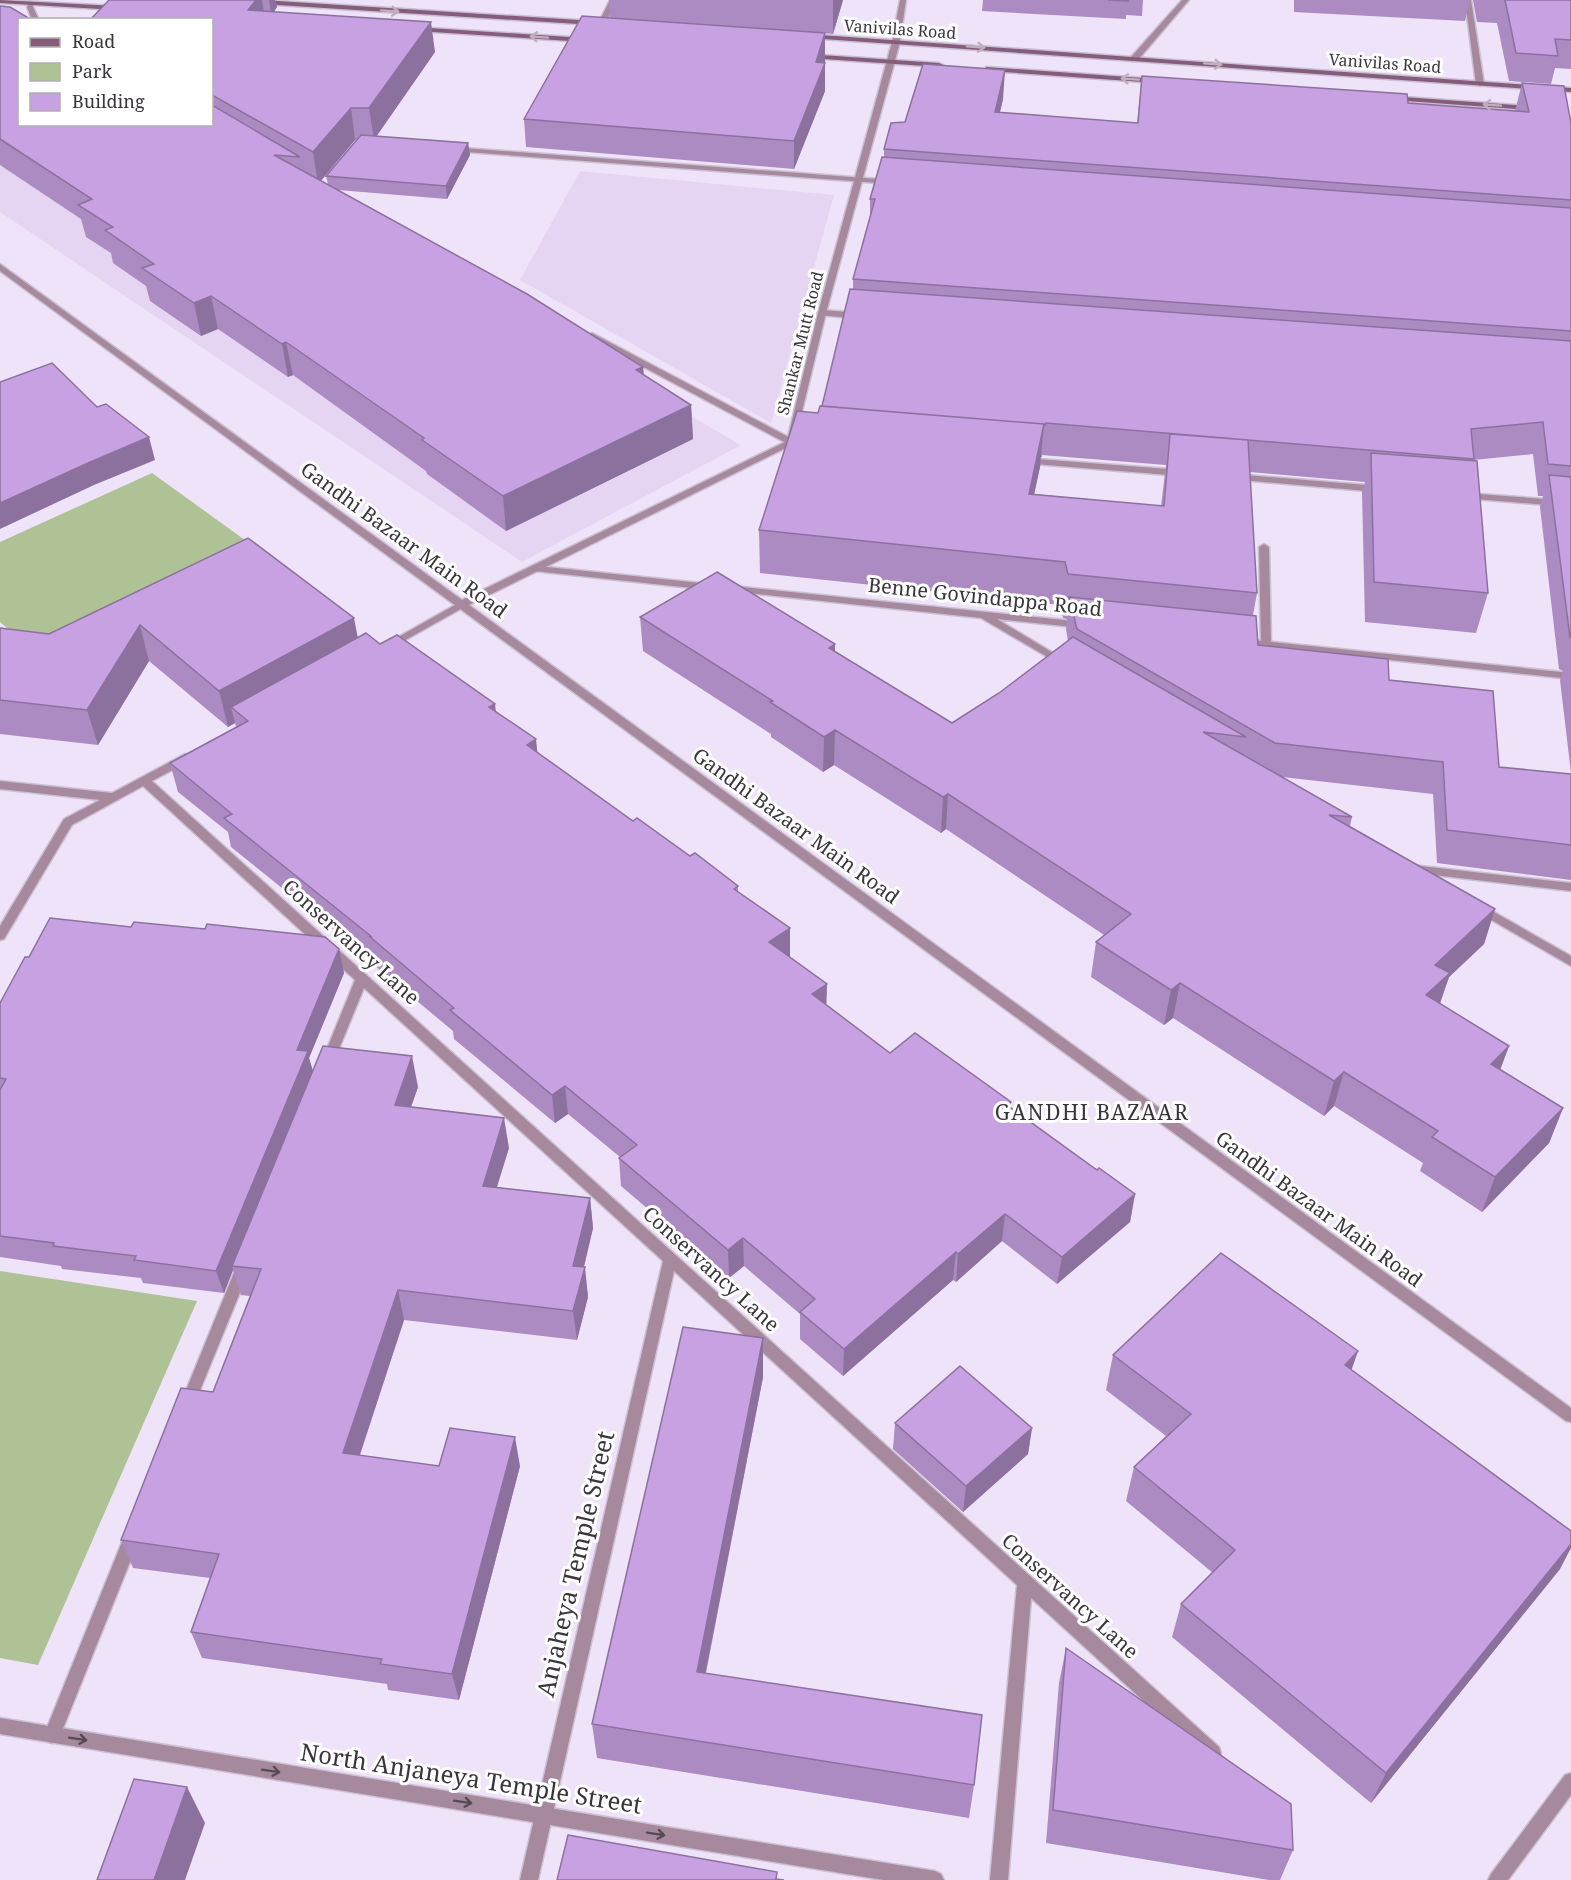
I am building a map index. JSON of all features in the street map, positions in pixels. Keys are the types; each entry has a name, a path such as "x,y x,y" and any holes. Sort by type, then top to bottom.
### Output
{"main road":[{"path":"0,0 124,9"},
{"path":"250,2 614,25"},
{"path":"402,28 590,40"},
{"name":"Vanivilas Road","path":"803,36 1571,90"},
{"name":"Vanivilas Road","path":"798,55 950,66"},
{"path":"981,69 1170,82"},
{"name":"Vanivilas Road","path":"1382,97 1535,109"}],"street":[{"path":"333,7 338,0"},
{"path":"602,24 613,0"},
{"name":"Shankar Mutt Road","path":"375,653 462,604 538,569 791,442 822,313 891,62 903,0"},
{"path":"1134,59 1186,0"},
{"path":"1468,0 1480,84"},
{"path":"31,3 30,8 35,18"},
{"path":"442,148 906,184"},
{"name":"Gandhi Bazaar Main Road","path":"0,267 1571,1416"},
{"path":"822,313 870,317"},
{"path":"582,331 791,442 802,443"},
{"path":"1014,460 1192,474"},
{"path":"1227,477 1393,490"},
{"path":"1453,495 1571,504"},
{"path":"1264,548 1266,645"},
{"name":"Benne Govindappa Road","path":"538,569 1089,626"},
{"path":"982,615 1066,666"},
{"path":"1231,641 1571,676"},
{"path":"0,936 68,822 197,752"},
{"name":"Conservancy Lane","path":"145,781 1224,1763"},
{"path":"0,785 112,797"},
{"path":"1442,886 1407,866 1571,887"},
{"path":"1472,904 1571,962"},
{"path":"322,1077 362,978"},
{"path":"182,1417 249,1253"},
{"name":"Anjaheya Temple Street","path":"529,1880 670,1259"},
{"path":"52,1735 137,1527"},
{"path":"999,1880 1025,1581"},
{"name":"North Anjaneya Temple Street","path":"0,1726 935,1880"},
{"path":"1497,1880 1571,1781"}],"shaded area":[{"path":"0,39 18,116 18,126 191,126 741,445 522,562 0,212"},
{"path":"580,171 834,195 771,423 520,280"}],"green space":[{"path":"152,473 263,553 46,661 0,622 0,542"},
{"path":"0,1271 197,1301 38,1665 0,1658"}],"building":[{"path":"109,0 256,0 248,10 431,22 369,108 351,108 313,152 213,96 213,18 92,18"},
{"path":"1505,0 1571,0 1571,40 1555,39 1558,56 1516,53"},
{"path":"0,6 10,7 29,18 18,18 18,126 213,126 213,106 300,157 274,155 527,294 643,367 636,370 691,405 503,496 286,342 282,344 211,296 194,303 142,268 154,264 105,230 113,227 78,205 92,199 0,139"},
{"path":"582,16 825,33 816,62 825,63 794,141 524,119"},
{"path":"923,64 1005,70 995,112 1138,123 1142,76 1407,94 1408,103 1529,112 1522,83 1564,86 1571,123 1571,200 884,149 891,123 905,122"},
{"path":"361,135 468,143 446,186 326,176"},
{"path":"882,157 1571,208 1571,331 853,279 875,199 870,199"},
{"path":"850,289 1571,341 1571,466 1548,464 1543,422 1471,429 1474,459 822,406"},
{"path":"52,363 97,407 106,404 149,437 0,503 0,382"},
{"path":"820,406 1044,424 1029,494 1164,506 1170,434 1248,440 1257,593 1068,574 1065,562 759,530 797,411 818,413"},
{"path":"1371,453 1477,461 1488,593 1374,582"},
{"path":"1549,475 1571,477 1571,637 1570,637"},
{"path":"248,538 354,618 219,691 140,625 87,710 0,700 0,628 49,634"},
{"path":"717,572 835,644 829,648 952,723 999,693 1073,637 1246,737 1203,732 1352,817 1329,815 1495,909 1435,965 1450,973 1426,995 1509,1046 1491,1064 1563,1108 1495,1177 1432,1137 1438,1131 1344,1072 1334,1081 1180,983 1171,990 1096,942 1131,914 948,794 943,797 835,730 824,737 770,702 773,701 640,617"},
{"path":"1069,597 1256,616 1258,645 1388,659 1389,680 1493,691 1499,767 1571,774 1571,845 1447,830 1443,762 1275,743 1077,629"},
{"path":"366,633 380,644 397,635 495,704 489,707 536,739 527,745 633,821 637,818 690,856 695,853 738,886 734,889 790,928 769,942 827,984 812,994 890,1053 915,1033 1011,1102 1007,1105 1097,1170 1099,1168 1135,1194 1062,1257 1005,1214 958,1254 956,1252 844,1349 800,1312 815,1299 743,1238 728,1250 619,1158 637,1145 565,1086 552,1095 450,1010 454,1008 369,936 372,937 224,818 232,814 170,763 248,721 231,707"},
{"path":"50,918 131,927 134,922 205,929 207,924 325,937 339,949 297,1050 308,1051 216,1271 134,1260 136,1256 53,1246 54,1243 0,1236 0,1090 6,1079 0,1078 0,1003"},
{"path":"323,1046 412,1056 395,1105 504,1118 483,1186 590,1198 573,1266 585,1267 573,1311 398,1290 343,1453 439,1466 450,1428 515,1437 452,1674 380,1664 382,1659 191,1632 219,1554 121,1540 181,1388 213,1392 261,1269 232,1266"},
{"path":"1221,1253 1358,1351 1345,1365 1571,1531 1571,1544 1386,1773 1181,1604 1235,1550 1134,1467 1191,1414 1113,1355"},
{"path":"683,1327 763,1338 697,1672 982,1715 974,1785 592,1724"},
{"path":"960,1366 1032,1428 966,1486 895,1423"},
{"path":"1066,1648 1291,1804 1293,1850 1053,1810"},
{"path":"134,1779 187,1787 154,1880 97,1880"},
{"path":"568,1835 777,1872 776,1879 784,1880 557,1880"}],"district":[{"name":"GANDHI BAZAAR","path":"1092,1113"}]}
